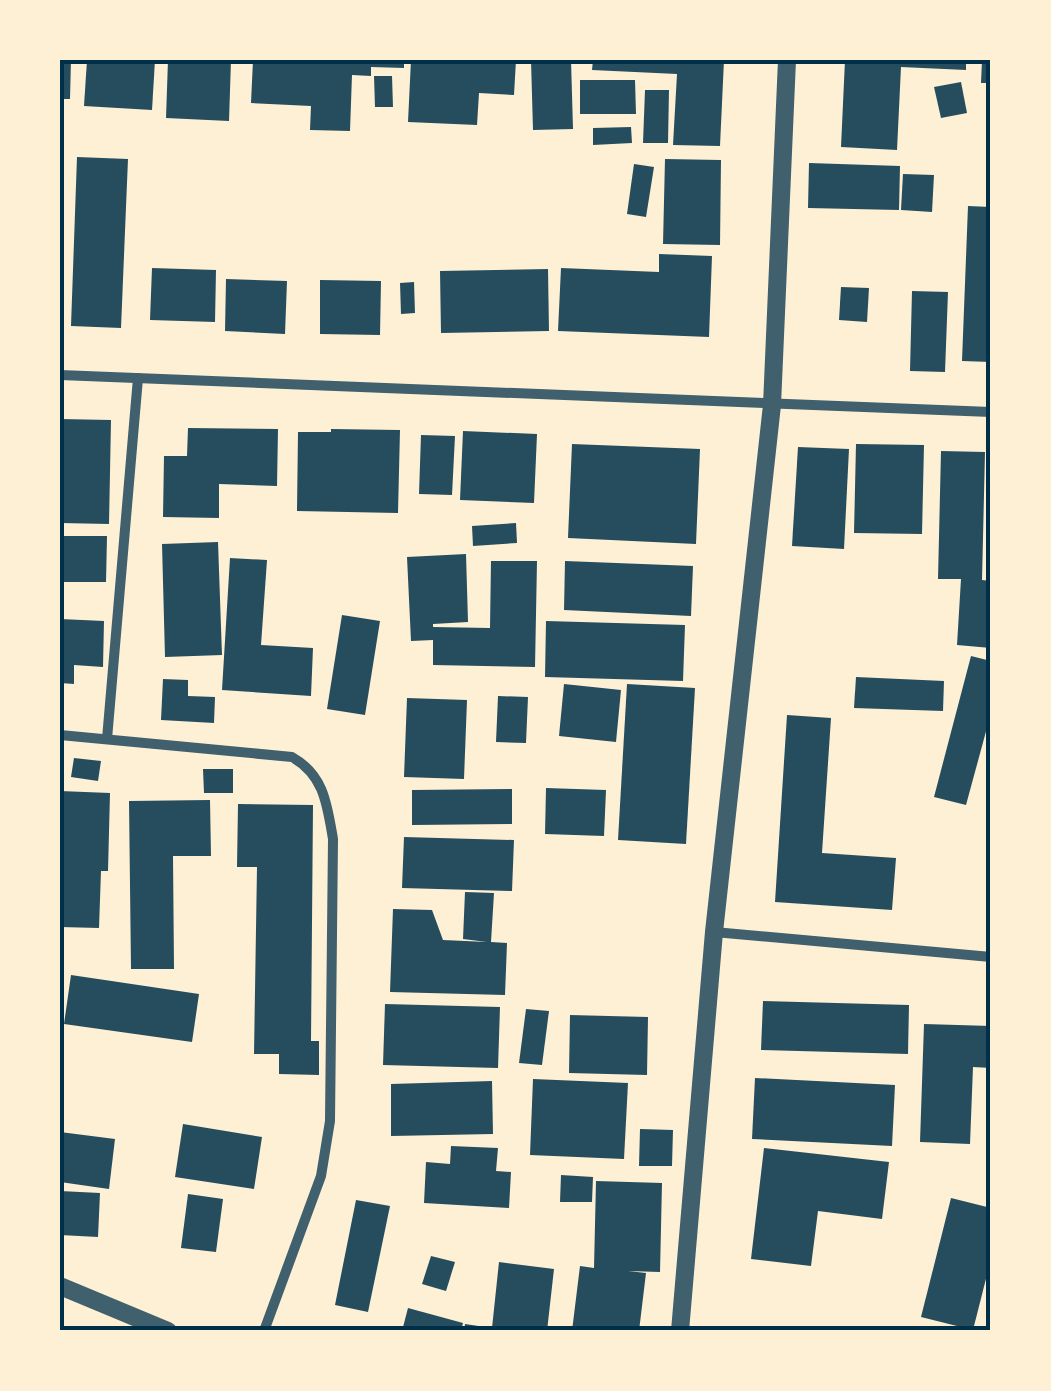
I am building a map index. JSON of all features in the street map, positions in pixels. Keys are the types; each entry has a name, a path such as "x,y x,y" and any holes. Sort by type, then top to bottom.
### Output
{"street":[{"path":"680,1331 714,932 772,405 787,60"},
{"path":"60,375 991,412"},
{"path":"108,739 138,378"},
{"path":"60,735 292,757 310,767 326,794 333,839 330,1121 322,1176 264,1331"},
{"path":"714,932 991,957"},
{"path":"60,1286 168,1331"}],"building":[{"path":"60,60 71,60 70,99 60,99"},
{"path":"87,60 155,60 152,110 84,106"},
{"path":"168,60 231,60 229,121 166,118"},
{"path":"253,60 404,60 404,68 371,67 371,76 352,75 350,131 310,130 311,106 251,103"},
{"path":"411,60 516,60 514,95 479,93 477,125 408,122"},
{"path":"531,60 571,60 573,129 533,130"},
{"path":"593,60 724,60 720,146 673,145 677,74 592,70"},
{"path":"845,60 966,60 966,70 901,67 897,150 841,147"},
{"path":"982,60 991,60 991,83 981,83"},
{"path":"374,76 392,76 393,107 375,107"},
{"path":"580,80 635,80 636,114 580,114"},
{"path":"961,82 967,113 941,118 934,87"},
{"path":"645,90 669,90 668,143 643,143"},
{"path":"631,127 632,143 593,145 593,128"},
{"path":"77,157 128,159 121,328 71,326"},
{"path":"665,159 721,160 720,245 663,244"},
{"path":"809,163 900,166 899,210 808,208"},
{"path":"634,164 654,167 646,217 627,214"},
{"path":"903,174 934,175 932,212 901,210"},
{"path":"968,206 991,207 991,362 962,361"},
{"path":"659,254 712,256 709,337 558,331 561,268 659,272"},
{"path":"152,268 216,270 215,322 150,320"},
{"path":"548,269 549,331 441,333 440,271"},
{"path":"226,279 287,281 285,334 225,331"},
{"path":"320,280 381,281 380,335 320,334"},
{"path":"414,282 415,313 401,314 400,283"},
{"path":"841,287 869,288 867,322 839,320"},
{"path":"912,291 948,292 945,372 910,371"},
{"path":"60,419 111,420 109,524 60,523"},
{"path":"188,428 278,429 277,486 219,484 219,518 163,517 164,456 187,456"},
{"path":"400,430 398,513 297,511 298,432"},
{"path":"463,431 537,434 534,503 460,500"},
{"path":"421,435 455,436 452,495 419,494"},
{"path":"572,444 700,449 696,544 568,538"},
{"path":"856,444 924,445 922,534 854,533"},
{"path":"798,447 849,449 844,549 792,546"},
{"path":"941,451 985,452 982,580 991,581 991,648 957,645 961,579 938,579"},
{"path":"516,523 517,543 473,546 472,526"},
{"path":"60,536 107,536 106,582 60,582"},
{"path":"218,542 222,655 165,657 162,544"},
{"path":"466,554 468,622 433,627 490,628 491,561 537,561 535,667 433,665 433,640 411,641 407,557"},
{"path":"230,558 267,560 261,645 313,648 311,696 222,690"},
{"path":"565,561 693,566 691,616 564,610"},
{"path":"342,615 380,621 365,715 327,709"},
{"path":"60,619 104,621 103,667 74,665 74,684 60,683"},
{"path":"546,621 685,625 683,681 545,677"},
{"path":"971,656 991,661 991,713 966,805 934,797"},
{"path":"856,677 944,681 943,711 854,708"},
{"path":"163,679 188,680 188,696 215,697 214,723 161,720"},
{"path":"564,684 621,690 616,742 559,736"},
{"path":"627,684 695,688 686,844 618,840"},
{"path":"498,696 528,697 526,743 496,742"},
{"path":"407,698 467,700 464,779 404,777"},
{"path":"787,715 831,718 822,853 896,858 892,910 775,902"},
{"path":"74,758 101,761 98,781 71,777"},
{"path":"203,769 233,769 233,793 204,793"},
{"path":"546,788 606,790 604,836 545,834"},
{"path":"512,789 512,824 412,825 412,790"},
{"path":"60,791 110,793 108,871 101,871 99,928 60,927"},
{"path":"210,800 211,856 173,856 174,969 131,969 129,801"},
{"path":"238,804 313,805 311,1041 319,1041 319,1075 279,1074 279,1054 254,1054 257,867 237,867"},
{"path":"404,837 514,840 512,891 402,888"},
{"path":"465,892 494,893 491,942 507,943 505,995 390,992 393,909 432,910 443,940 487,942 463,939"},
{"path":"71,975 199,994 192,1042 64,1024"},
{"path":"763,1001 909,1005 908,1054 761,1050"},
{"path":"385,1004 500,1007 498,1068 383,1065"},
{"path":"526,1009 549,1011 542,1065 519,1063"},
{"path":"570,1015 648,1017 647,1075 569,1073"},
{"path":"924,1024 991,1026 991,1068 973,1067 970,1144 920,1142"},
{"path":"755,1078 895,1085 892,1146 752,1139"},
{"path":"533,1079 628,1083 624,1159 530,1155"},
{"path":"492,1081 493,1134 391,1136 391,1084"},
{"path":"183,1124 262,1137 254,1189 175,1177"},
{"path":"640,1129 673,1130 672,1166 639,1166"},
{"path":"60,1132 115,1139 109,1189 60,1182"},
{"path":"451,1146 498,1148 496,1171 511,1172 509,1208 424,1203 426,1162 450,1164"},
{"path":"764,1148 889,1162 882,1219 818,1211 811,1266 751,1259"},
{"path":"561,1175 593,1177 592,1202 560,1202"},
{"path":"596,1181 662,1183 660,1272 628,1271 646,1273 639,1331 572,1331 580,1266 594,1268"},
{"path":"60,1191 100,1193 98,1237 60,1235"},
{"path":"188,1194 223,1199 216,1252 181,1248"},
{"path":"951,1198 991,1208 991,1259 973,1330 921,1317"},
{"path":"356,1200 390,1206 368,1312 335,1305"},
{"path":"431,1256 455,1262 446,1291 422,1284"},
{"path":"499,1262 554,1269 547,1331 464,1331 465,1324 492,1328"},
{"path":"408,1308 463,1323 461,1331 402,1331"}]}
